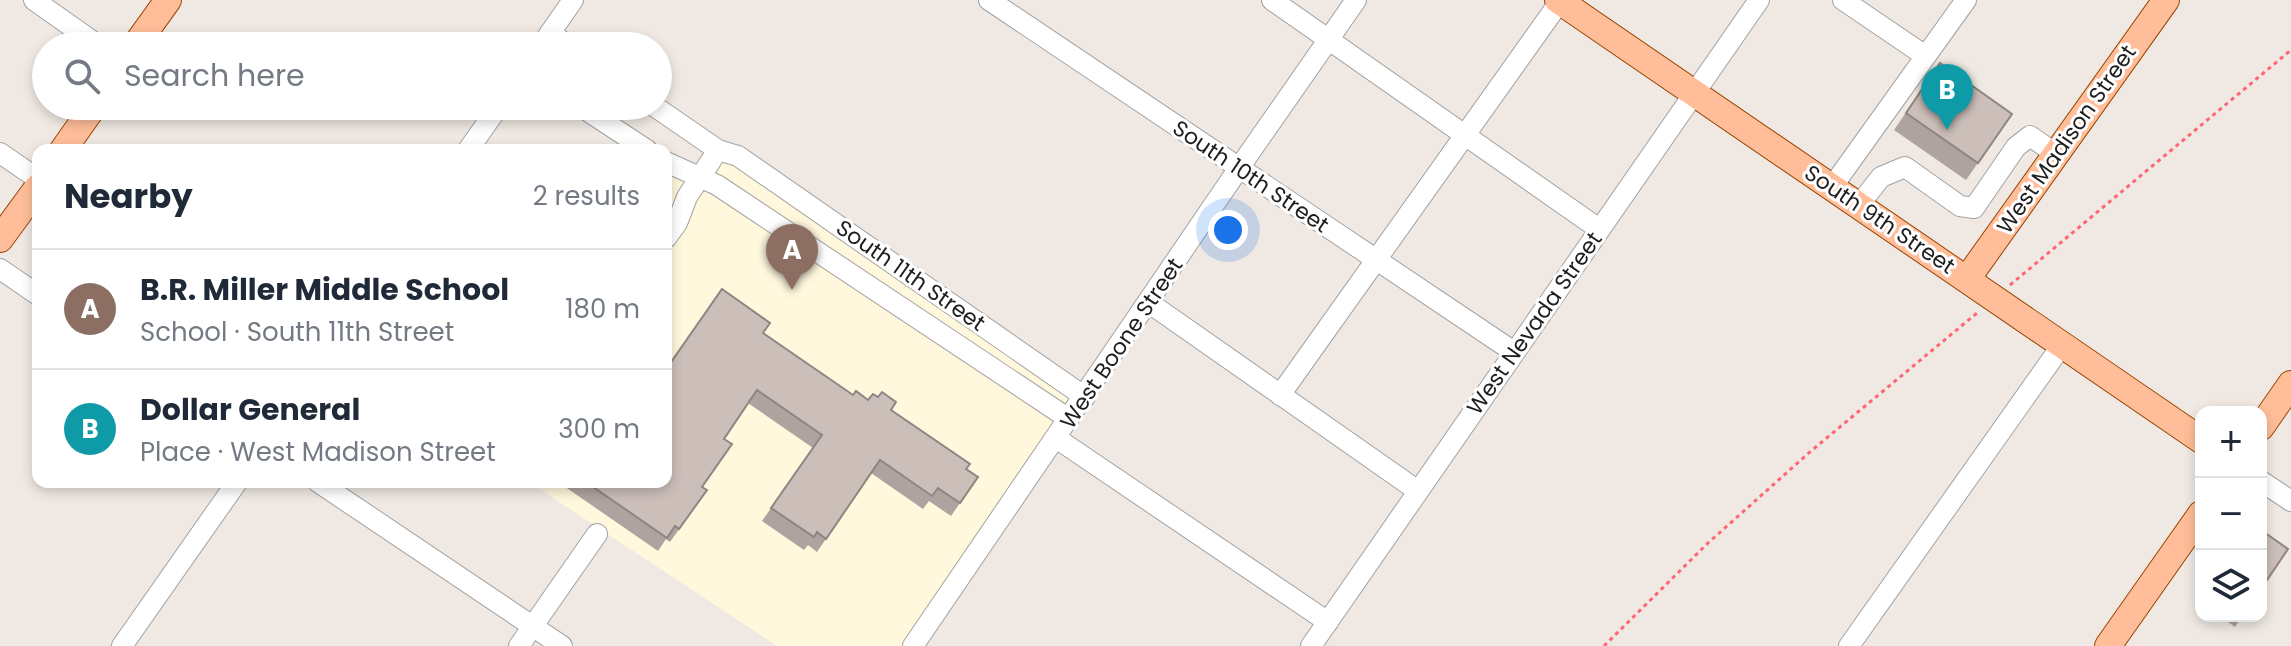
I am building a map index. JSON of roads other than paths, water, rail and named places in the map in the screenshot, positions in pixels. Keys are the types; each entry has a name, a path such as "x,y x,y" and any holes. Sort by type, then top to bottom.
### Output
{"main road":[{"path":"145,32 168,0"},
{"name":"West Madison Street","path":"1967,279 2166,0"},
{"name":"South 9th Street","path":"1560,1 2195,436"},
{"path":"67,144 84,120"},
{"path":"0,239 32,195"},
{"path":"2267,418 2291,384"},
{"path":"2108,646 2195,523"}],"street":[{"path":"34,0 79,32"},
{"path":"551,32 573,0"},
{"name":"South 10th Street","path":"989,0 1514,352"},
{"path":"1272,0 1599,229"},
{"name":"West Boone Street","path":"913,646 1356,0"},
{"name":"West Nevada Street","path":"1311,646 1759,0"},
{"path":"1843,0 1924,55"},
{"path":"1832,187 1966,0"},
{"path":"1280,395 1560,1"},
{"name":"South 11th Street","path":"672,118 718,150 738,156 1085,397"},
{"path":"472,144 489,120"},
{"path":"601,120 638,144"},
{"path":"1859,205 1881,177 1905,167 1960,206 1974,208 2016,147 2030,136 2056,154"},
{"path":"672,230 687,197 718,150"},
{"path":"0,153 32,175"},
{"name":"South 11th Street","path":"672,165 717,185 1069,419"},
{"path":"0,269 32,291"},
{"path":"1148,302 1418,491"},
{"path":"1849,646 2062,345"},
{"path":"1056,438 1328,622"},
{"path":"2267,485 2291,501"},
{"path":"122,646 233,488"},
{"path":"327,488 562,646"},
{"path":"519,646 597,534"}],"place":[{"name":"Dollar General","path":"1947,130"},
{"name":"B.R. Miller Middle School","path":"792,290"}]}
